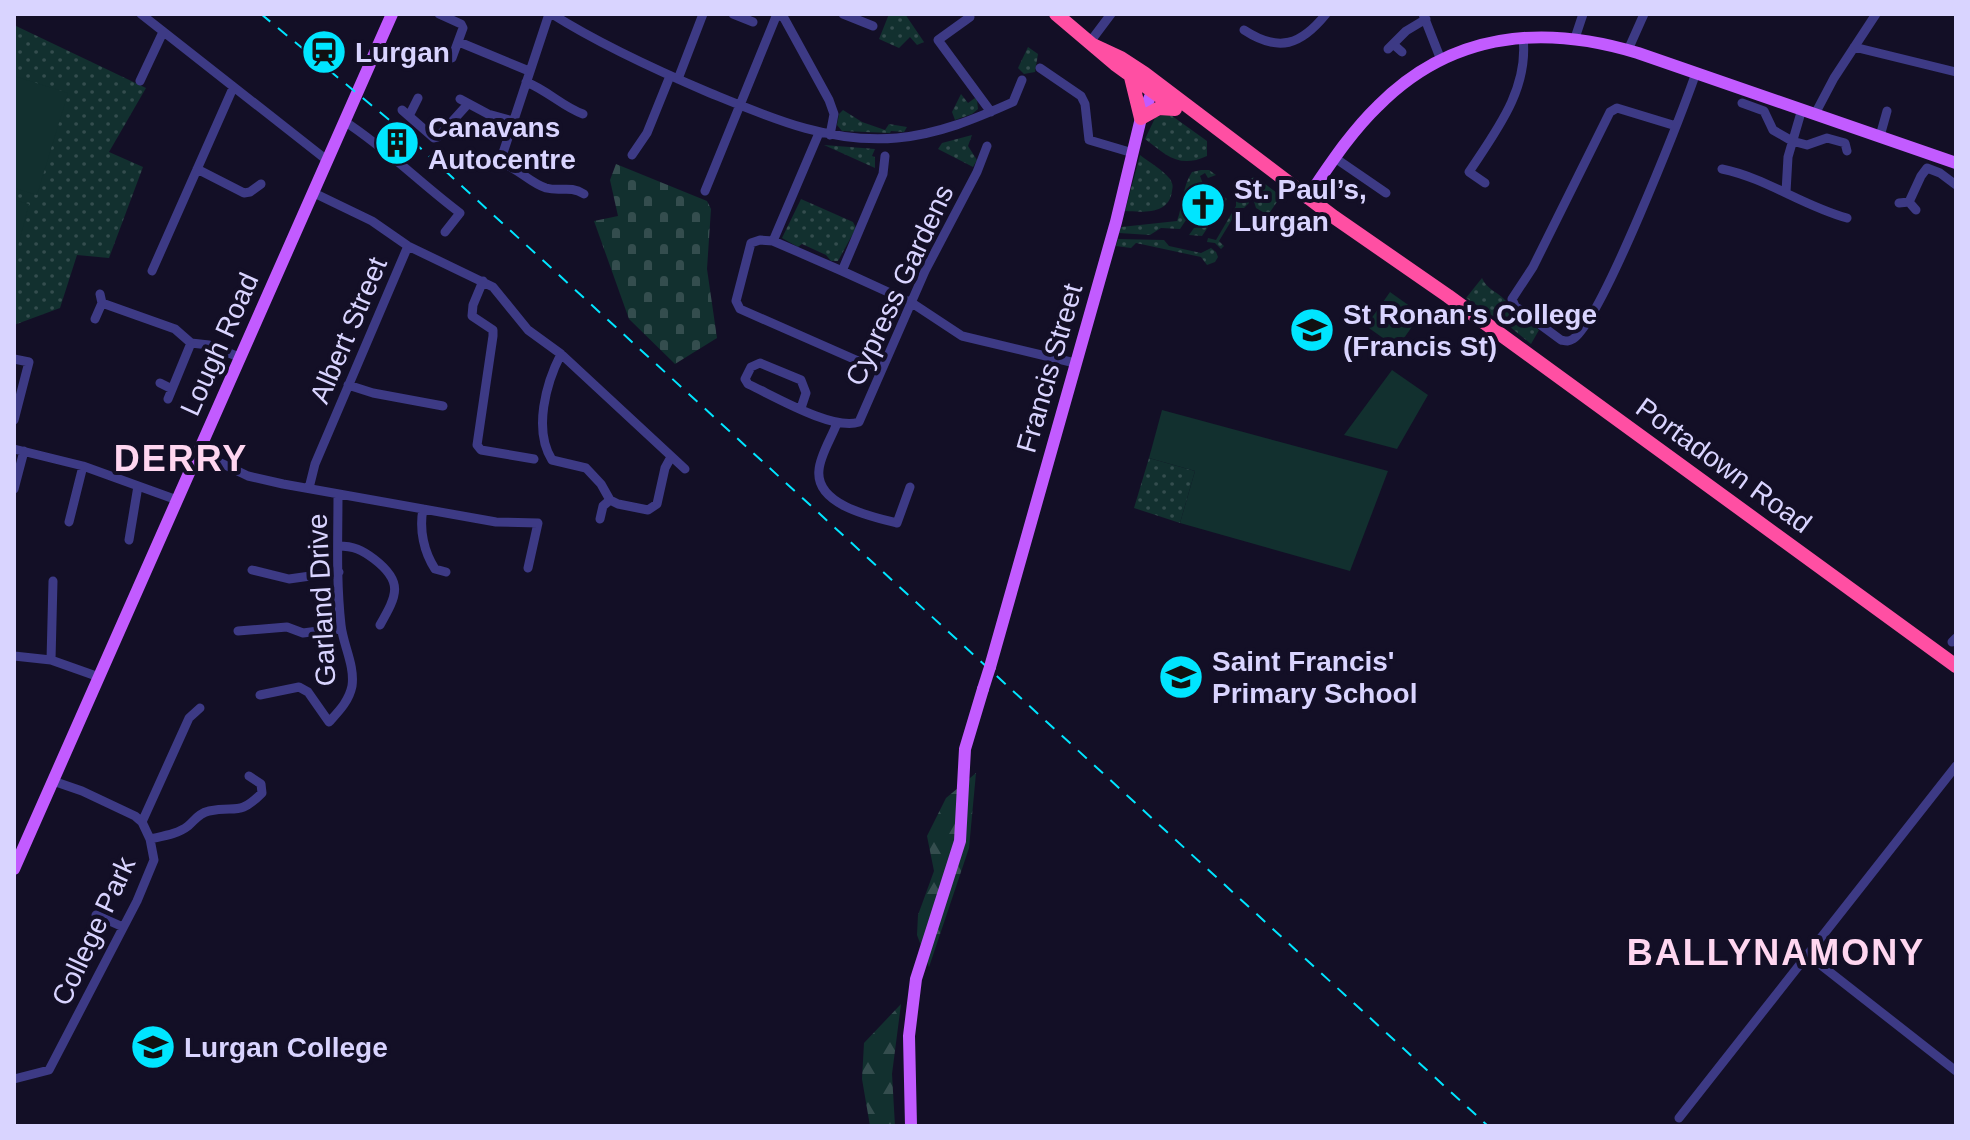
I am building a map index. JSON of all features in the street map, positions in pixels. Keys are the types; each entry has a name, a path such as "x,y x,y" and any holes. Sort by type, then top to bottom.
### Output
{"highway":[{"path":"1056,14 1131,77 1154,87 1205,122"},
{"path":"1092,43 1121,58 1179,109 1205,122"},
{"path":"1131,77 1141,118 1159,108 1179,109"},
{"name":"Portadown Road","path":"1205,122 1956,666"}],"main road":[{"name":"Lough Road","path":"14,869 392,14"},
{"path":"1307,198 1377,106 1410,78 1441,60 1485,44 1523,38 1575,38 1628,50 1956,163"},
{"name":"Francis Street","path":"911,1126 909,1036 916,979 960,841 965,749 1141,118 1154,87"}],"street":[{"path":"141,14 328,161"},
{"path":"439,14 461,24 463,32 452,58"},
{"path":"632,155 647,133 703,14"},
{"path":"733,14 753,22"},
{"path":"705,191 777,14 784,18 829,100 834,114 830,135"},
{"path":"843,14 873,26"},
{"path":"1092,43 1111,14"},
{"path":"1244,30 1262,42 1278,44 1296,41 1313,30 1326,14"},
{"path":"1575,38 1583,14"},
{"path":"1628,50 1644,14"},
{"path":"1786,192 1792,141 1808,111 1876,14"},
{"path":"584,194 573,188 557,190 544,187 513,166 500,162 529,71 554,15 674,78 782,123 830,135 898,138 944,130 1013,102 1022,80"},
{"path":"970,17 938,40 991,112"},
{"path":"1402,52 1391,47 1424,17 1441,60"},
{"path":"140,81 163,32"},
{"path":"1485,183 1469,172 1500,125 1517,90 1525,56 1523,38"},
{"path":"459,42 529,71"},
{"path":"1854,47 1956,72"},
{"path":"1041,71 1081,96 1085,104 1089,140 1094,144 1133,153"},
{"path":"1676,126 1617,108 1610,112 1533,267 1512,299 1515,306 1561,340 1570,341 1575,337 1592,315 1676,126 1696,73"},
{"path":"526,82 549,92 571,110 583,114"},
{"path":"152,271 233,88"},
{"path":"418,98 406,113 434,138 438,137 464,102 513,121"},
{"path":"1742,103 1764,111 1773,130 1792,141 1807,145 1827,138 1845,143 1847,151"},
{"path":"1880,136 1887,111"},
{"path":"344,121 374,140 424,186 460,213 445,232"},
{"path":"773,241 819,133"},
{"name":"Cypress Gardens","path":"837,423 849,425 859,422 987,146"},
{"path":"842,271 882,177 885,156"},
{"path":"1335,158 1386,193"},
{"path":"1908,205 1927,168 1956,185"},
{"path":"197,169 244,193 261,184"},
{"path":"1727,173 1744,173 1822,211 1847,218"},
{"name":"Albert Street","path":"309,488 315,464 408,246 372,221 314,193"},
{"path":"881,371 737,306 751,243 773,241 842,271 912,303 962,336 1075,363"},
{"path":"408,246 483,281 511,307 528,330 561,354 685,469"},
{"path":"483,281 472,316 493,330 493,336 477,445 481,450 531,458 529,446"},
{"path":"95,319 101,298 175,329 191,343 209,345 239,357"},
{"path":"160,383 170,394 191,343"},
{"path":"561,354 547,392 542,435 545,449 552,460 586,468 610,500 648,510 654,508 671,457"},
{"path":"14,359 29,362 14,420"},
{"path":"801,408 806,393 801,380 760,363 751,367 745,379 748,384 801,408 837,423 819,470 821,484 837,504 895,523 910,487"},
{"path":"348,385 373,393 443,406"},
{"path":"14,489 19,450 83,466 177,500"},
{"path":"198,452 248,476 496,522 538,523 528,568"},
{"path":"69,522 83,466"},
{"path":"129,540 138,486"},
{"name":"Garland Drive","path":"260,695 299,687 308,692 329,722 345,704 352,683 341,628 338,494"},
{"path":"600,519 603,506 610,500"},
{"path":"423,509 425,549 435,569 446,572"},
{"path":"338,546 352,546 363,551 392,574 395,583 393,601 380,625"},
{"path":"252,570 289,579 339,572"},
{"path":"51,660 54,641 53,581"},
{"path":"238,631 287,627 311,633 341,628"},
{"path":"14,656 51,660 99,677"},
{"path":"142,822 189,718 200,708"},
{"path":"1679,1118 1956,766"},
{"path":"150,839 186,828 198,816 209,811 238,811 252,803 262,793 261,784 249,776"},
{"name":"College Park","path":"14,1079 49,1070 137,901 154,860 150,839 142,822 109,803 53,781"},
{"path":"96,915 123,927"},
{"path":"1808,955 1956,1071"}],"green space":[{"path":"889,14 905,14 924,42 917,45 910,37 899,48 879,39"},
{"path":"14,25 146,88 109,152 143,167 109,258 77,255 60,308 14,325"},
{"path":"1028,47 1038,54 1035,72 1024,74 1018,68"},
{"path":"14,76 68,93 37,195 14,188"},
{"path":"961,94 968,103 975,98 978,109 955,120 952,112"},
{"path":"843,110 862,122 885,130 889,124 907,127 904,132 890,133 842,131 837,125"},
{"path":"1168,113 1207,141 1207,156 1181,161 1166,155 1145,139 1155,118"},
{"path":"972,135 968,146 977,160 973,167 938,149 942,143"},
{"path":"824,145 875,149 872,156 875,157 875,168"},
{"path":"1140,155 1170,179 1170,199 1154,210 1125,211"},
{"path":"616,164 707,201 711,209 707,269 717,338 675,364 629,319 594,221 618,216 610,180"},
{"path":"1209,170 1216,175 1208,178 1205,173 1200,176 1203,184 1185,211 1186,220 1180,229 1161,228 1150,235 1119,233 1121,227 1177,221 1189,178 1192,172"},
{"path":"1256,177 1281,196 1268,215 1256,208 1251,192 1239,186 1238,181"},
{"path":"1241,194 1247,197 1249,203 1239,208 1219,241 1224,246 1221,249 1215,243 1207,242 1208,238 1216,240 1236,206 1236,198"},
{"path":"1224,197 1227,199 1202,236 1189,235 1194,228 1203,227"},
{"path":"801,199 853,222 856,228 838,261 831,261 826,255 802,244 798,247 782,238"},
{"path":"14,200 29,204 14,261"},
{"path":"1118,239 1164,240 1169,246 1201,253 1211,248 1218,257 1207,265 1201,257 1136,243 1131,248 1116,246"},
{"path":"1482,278 1489,288 1539,330 1531,344 1498,317 1466,298"},
{"path":"1390,292 1421,314 1397,348 1366,326"},
{"path":"1392,370 1428,395 1397,449 1344,435"},
{"path":"1162,410 1388,471 1350,571 1180,523 1195,471 1149,458"},
{"path":"1149,458 1195,471 1180,523 1134,508"},
{"path":"976,773 969,848 929,967 917,935 918,915 934,871 927,836 946,798"},
{"path":"901,1004 892,1074 895,1126 870,1126 862,1079 864,1043"}],"railway":[{"path":"261,14 393,123 1488,1126"}],"place":[{"name":"Lurgan","path":"324,52"},
{"name":"Canavans Autocentre","path":"397,143"},
{"name":"St. Paul’s, Lurgan","path":"1203,205"},
{"name":"St Ronan's College (Francis St)","path":"1312,330"},
{"name":"Saint Francis' Primary School","path":"1181,677"},
{"name":"Lurgan College","path":"153,1047"}],"district":[{"name":"DERRY","path":"181,458"},
{"name":"BALLYNAMONY","path":"1776,952"}]}
